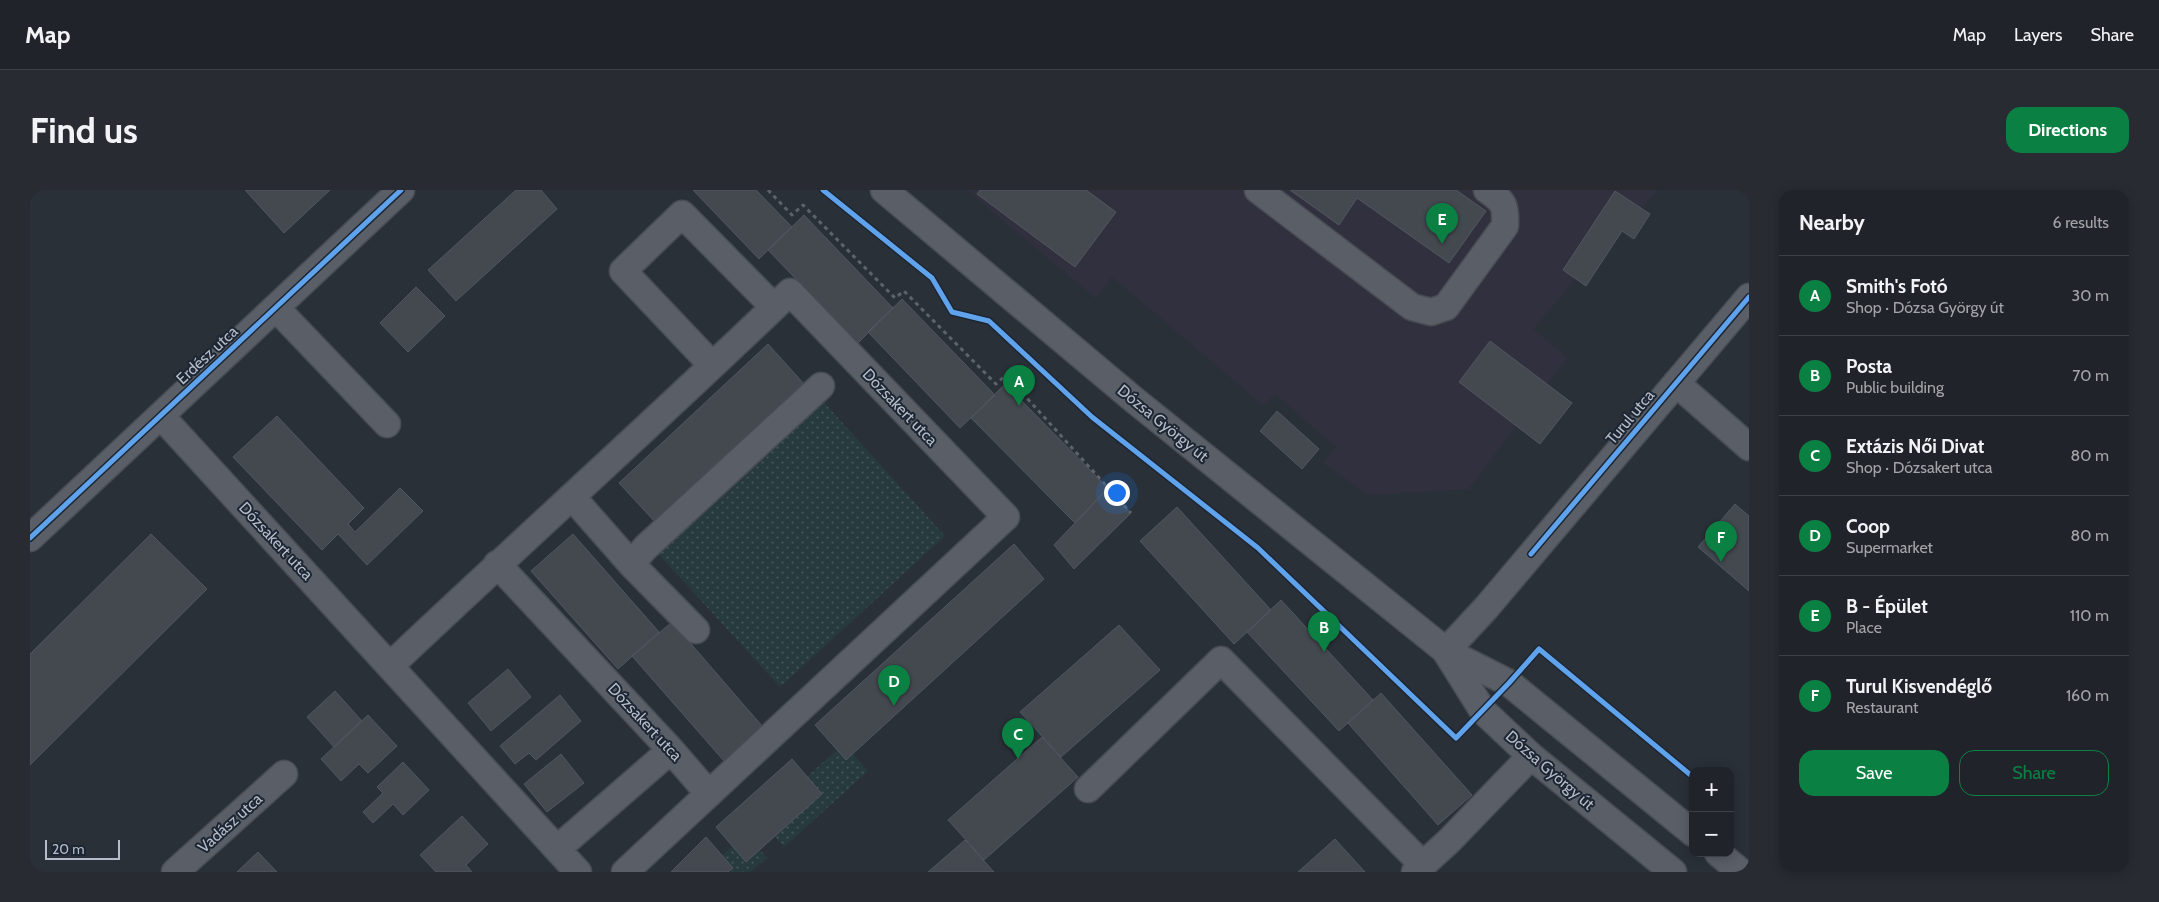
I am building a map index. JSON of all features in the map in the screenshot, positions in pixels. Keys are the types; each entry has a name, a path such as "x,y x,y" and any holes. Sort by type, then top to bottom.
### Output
{"street":[{"name":"Erdész utca","path":"30,538 401,190"},
{"name":"Dózsa György út","path":"884,190 1133,399 1446,651 1509,683 1689,830"},
{"path":"1258,190 1412,307 1431,312 1446,307 1505,226 1506,212 1502,201 1487,190"},
{"path":"712,365 623,271 682,214 774,307"},
{"name":"Dózsakert utca","path":"391,666 497,564 573,498 790,292 1006,517 625,872"},
{"name":"Turul utca","path":"1446,651 1486,608 1749,297"},
{"path":"276,308 387,424"},
{"path":"1676,382 1749,447"},
{"path":"631,564 646,547 821,386"},
{"name":"Dózsakert utca","path":"161,416 578,872"},
{"path":"573,498 631,564 696,630"},
{"name":"Dózsakert utca","path":"497,564 671,750 709,794"},
{"name":"Dózsa György út","path":"1446,651 1483,711 1531,756 1673,872"},
{"path":"1088,789 1221,660 1419,869 1531,756"},
{"path":"557,849 671,750"},
{"name":"Vadász utca","path":"175,872 284,774"},
{"path":"1723,857 1741,872"}],"path":[{"path":"768,190 792,214 803,205 895,298 904,291 996,384 1006,375 1131,513"}],"shaded area":[{"path":"967,190 1658,190 1573,281 1534,329 1567,358 1469,489 1368,495 1323,463 1336,447 1275,394 1264,406 1112,277 1096,299"}],"green space":[{"path":"819,397 945,536 780,687 653,548"},
{"path":"844,744 868,771 784,847 759,819"},
{"path":"746,834 767,858 750,872 718,872 717,860"}],"building":[{"path":"245,190 330,190 284,233"},
{"path":"516,190 541,190 557,209 456,301 428,270"},
{"path":"693,190 756,190 792,227 759,259"},
{"path":"980,190 1086,190 1116,212 1075,267 977,194"},
{"path":"1290,190 1456,190 1486,211 1449,263 1357,198 1339,225"},
{"path":"1615,191 1650,214 1634,239 1622,231 1586,286 1563,270"},
{"path":"804,215 893,308 858,343 768,250"},
{"path":"416,287 445,316 408,352 380,323"},
{"path":"902,299 995,395 960,428 868,332"},
{"path":"1490,341 1572,403 1540,444 1459,382"},
{"path":"768,344 805,385 656,523 619,483"},
{"path":"1005,384 1108,488 1075,523 971,418"},
{"path":"1277,411 1319,449 1302,469 1260,431"},
{"path":"277,416 364,508 348,524 355,532 400,488 423,511 367,565 338,534 322,550 233,457"},
{"path":"1108,488 1131,513 1074,569 1054,545"},
{"path":"1735,504 1749,516 1749,591 1698,547"},
{"path":"1177,507 1271,610 1234,644 1140,541"},
{"path":"151,534 207,589 30,765 30,654"},
{"path":"573,534 659,632 618,669 531,571"},
{"path":"1014,544 1044,579 846,760 815,725"},
{"path":"1281,600 1373,700 1339,731 1247,632"},
{"path":"672,622 763,727 724,761 632,656"},
{"path":"1119,625 1160,670 1061,757 1020,712"},
{"path":"508,669 531,697 491,731 468,703"},
{"path":"335,691 362,721 334,747 307,717"},
{"path":"1381,693 1472,795 1438,825 1348,723"},
{"path":"560,695 581,721 536,760 529,753 515,764 500,746"},
{"path":"368,715 397,746 368,773 359,764 341,781 321,759"},
{"path":"1042,737 1078,777 984,860 948,820"},
{"path":"561,754 584,783 547,812 524,784"},
{"path":"792,759 822,794 746,862 716,827"},
{"path":"403,762 429,790 403,815 393,804 373,823 363,812 383,793 377,787"},
{"path":"462,816 488,844 466,865 472,872 436,872 420,855"},
{"path":"706,837 733,868 728,872 671,872"},
{"path":"1335,839 1365,872 1298,872"},
{"path":"965,840 994,872 928,872"},
{"path":"258,852 277,872 237,872"}],"cycle path":[{"path":"30,538 401,190"},
{"path":"823,190 932,278 952,312 989,321 1092,417 1258,548 1456,738 1539,649 1689,774"},
{"path":"1531,554 1749,297"}],"place":[{"name":"B - Épület","path":"1442,244"},
{"name":"Smith's Fotó","path":"1019,406"},
{"name":"Turul Kisvendéglő","path":"1721,562"},
{"name":"Posta","path":"1324,652"},
{"name":"Coop","path":"894,706"},
{"name":"Extázis Női Divat","path":"1018,759"}]}
